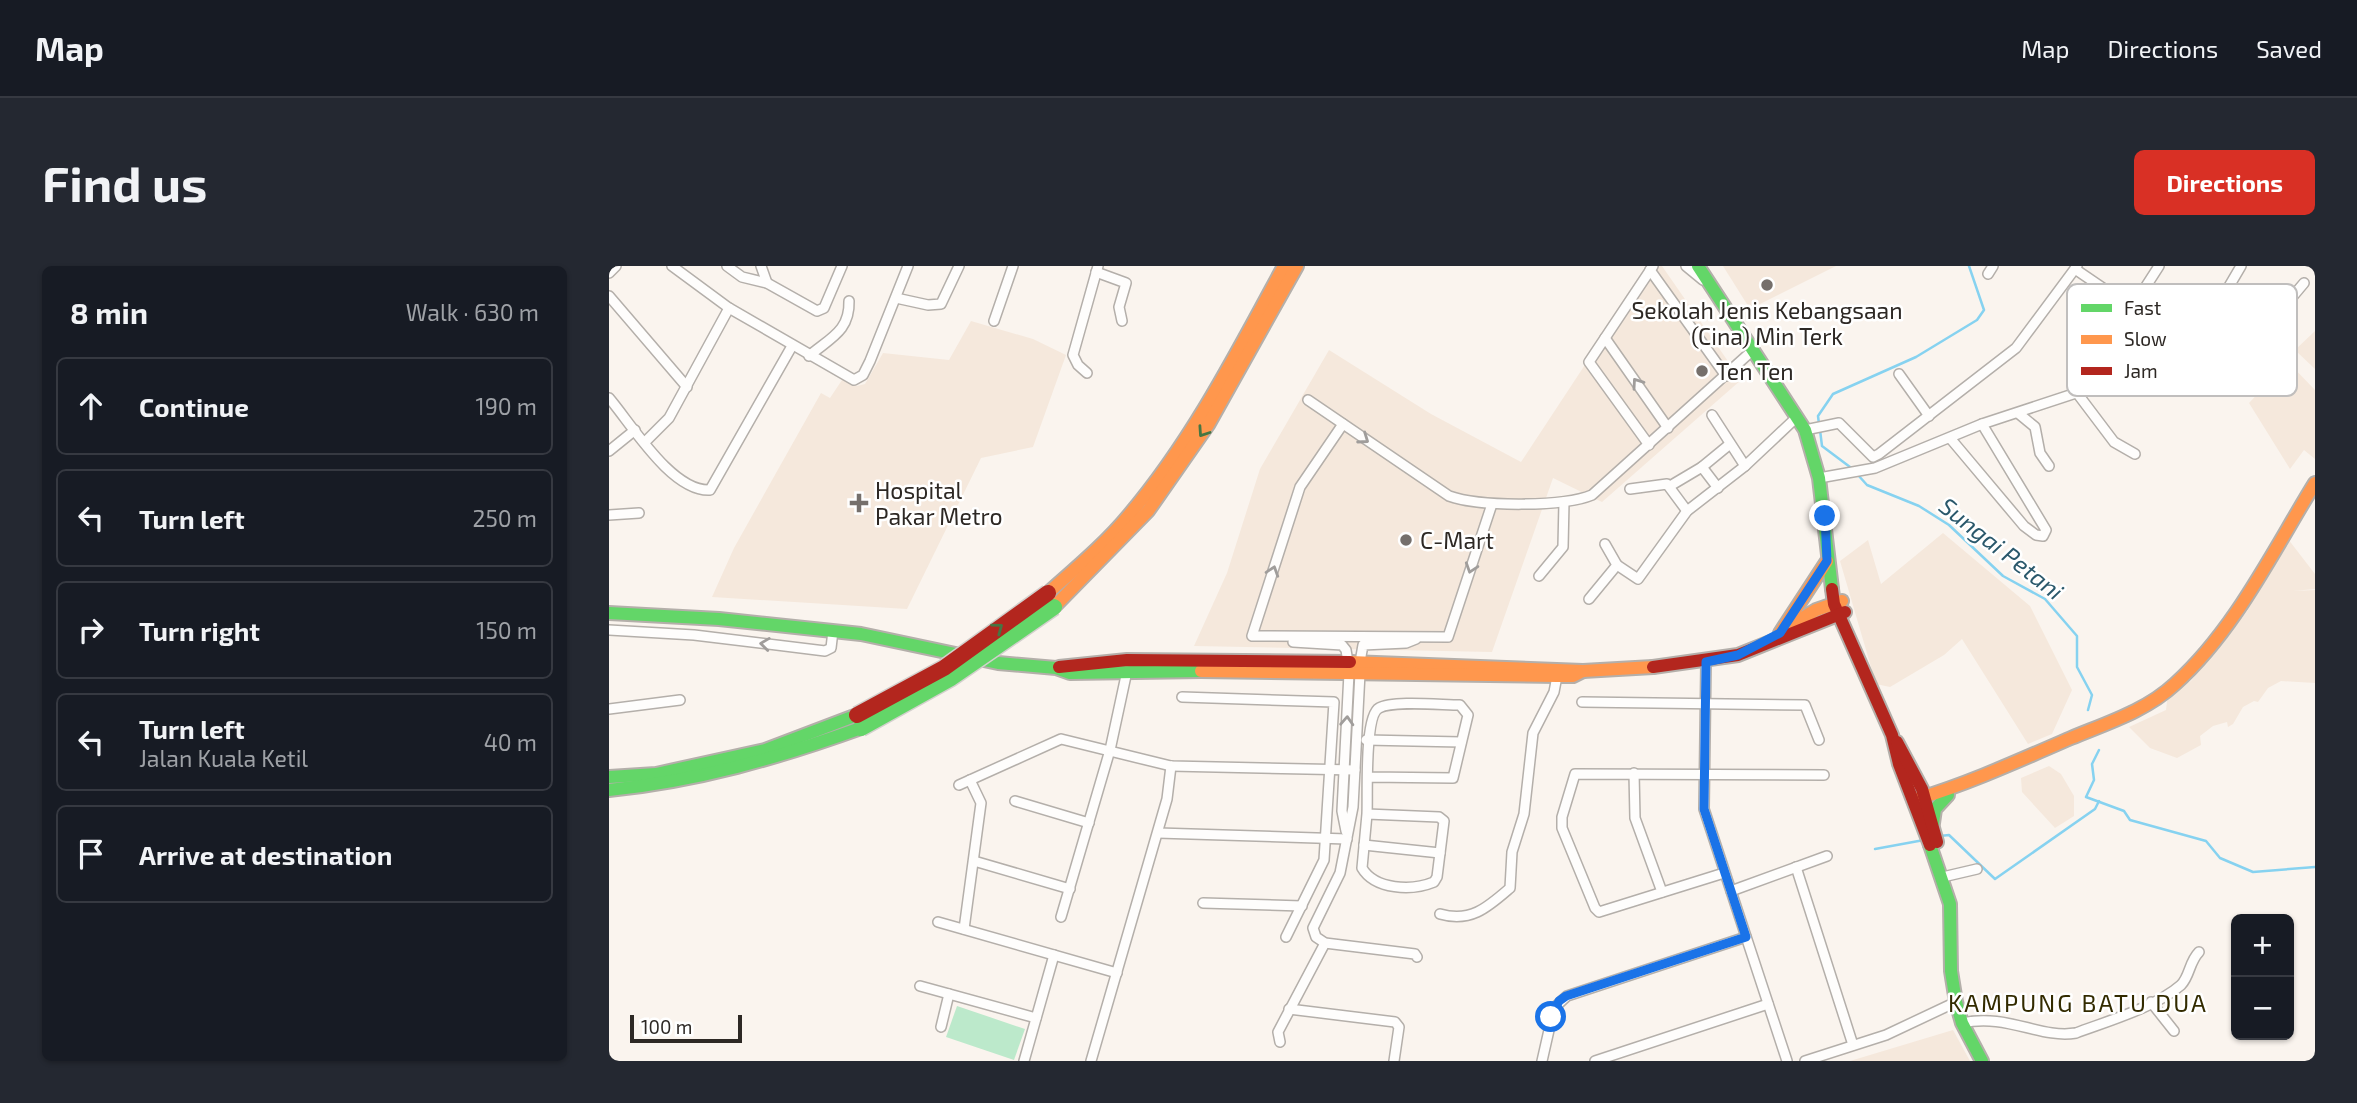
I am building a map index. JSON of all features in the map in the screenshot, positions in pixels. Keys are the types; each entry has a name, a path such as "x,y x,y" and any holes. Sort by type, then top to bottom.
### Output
{"main road":[{"path":"1051,600 1139,503 1216,388 1284,266"},
{"path":"609,790 659,786 768,762 859,722 1051,600 1148,511 1208,425 1297,266"},
{"path":"1698,266 1805,425 1819,478 1828,554 1840,608 1857,659 1892,735 1933,837 1946,879 1950,904 1951,971 1956,1002 1962,1023 1982,1061"},
{"path":"1920,802 2138,710 2174,685 2220,632 2315,483"},
{"path":"1773,638 1828,554"},
{"path":"1056,668 1075,663 1127,660 1583,671 1706,662 1738,655 1840,608"},
{"path":"609,613 719,619 833,631 890,639 998,663 1056,668 1070,673 1354,667 1557,677 1573,676 1583,671"},
{"path":"609,777 656,774 765,750 859,722"},
{"path":"1892,735 1910,760 1917,778 1920,802"},
{"path":"1917,778 1928,788 1952,789"},
{"path":"1933,837 1935,809 1952,789"}],"street":[{"path":"609,273 616,266"},
{"path":"672,266 729,308 854,380 859,379 908,266"},
{"path":"727,266 742,277 767,284 821,311 842,266"},
{"path":"761,266 767,284"},
{"path":"895,298 927,305 941,304 959,266"},
{"path":"994,321 1013,266"},
{"path":"1686,266 1712,288"},
{"path":"2147,284 2159,266"},
{"path":"2230,284 2241,266"},
{"path":"1872,468 1873,457 2022,341 2076,267 2099,284"},
{"path":"1649,445 1589,362 1652,268 1726,376"},
{"path":"1087,373 1077,365 1073,355 1097,269 1126,284 1119,307 1122,321"},
{"path":"2297,291 2304,283"},
{"path":"609,296 687,387"},
{"path":"809,356 849,320 849,301"},
{"path":"645,442 665,425 729,308"},
{"path":"1605,338 1668,428"},
{"path":"609,398 678,478 703,490 710,490 792,346"},
{"path":"1308,400 1435,488 1464,501 1492,504 1564,502 1592,495 1753,350"},
{"path":"1899,374 1929,416"},
{"path":"1819,478 1872,468 1982,425 2068,396"},
{"path":"2079,396 2114,442 2135,454"},
{"path":"2018,413 2035,427 2040,453 2049,466"},
{"path":"1712,415 1745,466"},
{"path":"1343,425 1298,492 1252,636 1448,637 1492,504"},
{"path":"1605,544 1617,565 1638,579 1687,511 1745,466 1805,425 1842,425 1873,457"},
{"path":"1950,438 2024,526 2036,536 2043,536 2046,530 1982,425"},
{"path":"609,451 635,430"},
{"path":"1670,486 1702,467 1730,444"},
{"path":"1702,467 1718,488"},
{"path":"1630,489 1663,483 1670,486 1687,511"},
{"path":"1539,576 1563,547 1564,502"},
{"path":"609,515 639,513"},
{"path":"1589,599 1617,565"},
{"path":"609,630 704,636 825,651 831,648 833,631"},
{"path":"1269,636 1279,641 1342,645 1354,667 1357,740 1353,807 1339,873 1313,928 1316,937 1325,943 1415,954 1417,957"},
{"path":"1347,836 1342,811 1354,667 1363,645 1406,643 1421,637"},
{"path":"1706,662 1704,809 1787,1061"},
{"path":"1061,917 1110,750 1127,671"},
{"path":"1440,914 1454,918 1473,915 1486,909 1510,888 1512,852 1524,814 1533,733 1554,692 1557,677"},
{"path":"1182,696 1334,702 1324,860 1286,937"},
{"path":"609,709 680,700"},
{"path":"1582,702 1805,705 1819,740"},
{"path":"1367,814 1441,817 1445,825 1434,882 1388,886 1366,874 1362,868 1369,740 1374,712 1391,704 1460,705 1468,715 1452,778 1368,777"},
{"path":"959,785 1053,740 1069,739 1171,766 1355,770"},
{"path":"1357,740 1461,742"},
{"path":"1091,1061 1167,799 1171,766"},
{"path":"1634,773 1635,818 1662,892"},
{"path":"1724,873 1599,912 1562,828 1562,817 1575,774 1824,775"},
{"path":"964,929 981,803 970,780"},
{"path":"1015,801 1089,823"},
{"path":"1158,832 1347,836"},
{"path":"1364,845 1440,853"},
{"path":"1731,891 1827,856"},
{"path":"974,861 1070,889"},
{"path":"1796,867 1853,1045"},
{"path":"1946,879 1977,869"},
{"path":"1203,903 1302,906"},
{"path":"938,922 1117,973"},
{"path":"1542,1061 1554,1008 1566,996 1746,937"},
{"path":"1280,1042 1278,1032 1325,943"},
{"path":"1962,1023 1993,1020 2064,1035 2077,1033 2151,1002 2184,982 2190,961 2199,952"},
{"path":"1024,1061 1054,955"},
{"path":"920,986 1036,1018"},
{"path":"941,1027 949,994"},
{"path":"1805,1061 1886,1035 1956,1002"},
{"path":"2151,1002 2174,1031"},
{"path":"1595,1061 1768,1004"},
{"path":"1289,1009 1395,1021 1399,1027 1394,1061"}],"shaded area":[{"path":"1650,266 1662,266 1741,380 1602,502 1553,478 1492,652 1194,646 1227,573 1260,469 1329,350 1431,414 1521,462"},
{"name":"Sekolah Jenis Kebangsaan (Cina) Min Terk","path":"1723,266 1836,266 1750,309"},
{"name":"Hospital Pakar Metro","path":"971,321 1033,339 1066,355 1033,447 981,458 907,609 712,597 734,548 821,393 830,398 844,377 857,386 865,384 883,353 949,360"},
{"path":"2315,331 2315,369 2297,352 2297,348"},
{"path":"2297,371 2315,390 2315,459 2304,450 2290,469 2249,403 2256,396 2297,396"},
{"path":"1943,533 2030,606 2072,690 2052,734 2028,744 1962,639 1944,655 1890,687 1876,684 1840,561 1868,540 1881,584"},
{"path":"2288,539 2315,574 2315,589 2293,591 2315,590 2315,683 2281,681 2268,688 2258,702 2254,701 2243,707 2233,724 2228,727 2227,722 2213,726 2200,736 2201,745 2177,758 2150,748 2129,727 2166,710 2168,693 2191,681 2238,617 2242,618 2248,610 2243,608 2251,596 2255,595"},
{"path":"2049,766 2061,774 2074,796 2074,816 2055,828 2022,792 2021,778"},
{"path":"1953,1030 1970,1061 1850,1061"}],"green space":[{"path":"957,1006 1025,1029 1014,1060 946,1037"}],"waterway":[{"name":"Sungai Petani","path":"1819,424 1818,416 1833,394 1916,357 1977,320 1984,310 1969,266"},
{"name":"Sungai Petani","path":"1820,430 1822,446 1854,470"},
{"name":"Sungai Petani","path":"1858,475 1867,485 1919,506 1949,525 2003,576 2045,599 2077,636 2077,667 2092,695 2088,710"},
{"name":"Sungai Petani","path":"2099,750 2092,764 2094,780 2086,797 2124,811 2130,820 2206,841 2220,858 2253,872 2315,867"},
{"path":"1940,836 1949,835 1995,879 2095,809 2099,801"},
{"path":"1875,849 1924,840"}],"traffic: fast":[{"path":"1698,266 1805,430 1819,478 1832,589"},
{"path":"861,728 951,678 1054,607"},
{"path":"609,613 719,619 861,634 998,663 1056,668 1070,673 1201,671"},
{"path":"609,777 656,774 765,750 857,715"},
{"path":"609,790 674,781 737,767 861,728"},
{"path":"1933,823 1935,809 1948,795"},
{"path":"1930,845 1950,904 1951,971 1956,1002 1962,1023 1982,1061"}],"traffic: slow":[{"path":"1048,593 1120,526 1152,487 1213,395 1284,266"},
{"path":"1054,607 1148,511 1208,425 1297,266"},
{"path":"1917,799 1976,778 2112,721 2139,709 2164,693 2197,663 2235,615 2315,483"},
{"path":"1780,633 1827,561"},
{"path":"1786,628 1816,610 1842,601"},
{"path":"1350,662 1583,671 1653,667"},
{"path":"1201,671 1557,676 1573,676 1583,671"}],"traffic: jam":[{"path":"1832,589 1834,604 1892,735 1899,764 1930,845"},
{"path":"857,715 944,668 1048,593"},
{"path":"1653,667 1738,655 1845,612"},
{"path":"1059,667 1127,660 1350,662"},
{"path":"1897,742 1922,789 1937,842"}],"place":[{"name":"Sekolah Jenis Kebangsaan (Cina) Min Terk","path":"1767,285"},
{"name":"Ten Ten","path":"1702,371"},
{"name":"Hospital Pakar Metro","path":"859,503"},
{"name":"C-Mart","path":"1406,540"}],"district":[{"name":"KAMPUNG BATU DUA","path":"2078,1002"}],"route":[{"path":"1551,1017 1554,1008 1566,996 1746,937 1704,809 1706,662 1755,649 1780,633 1827,561 1825,516"}]}
